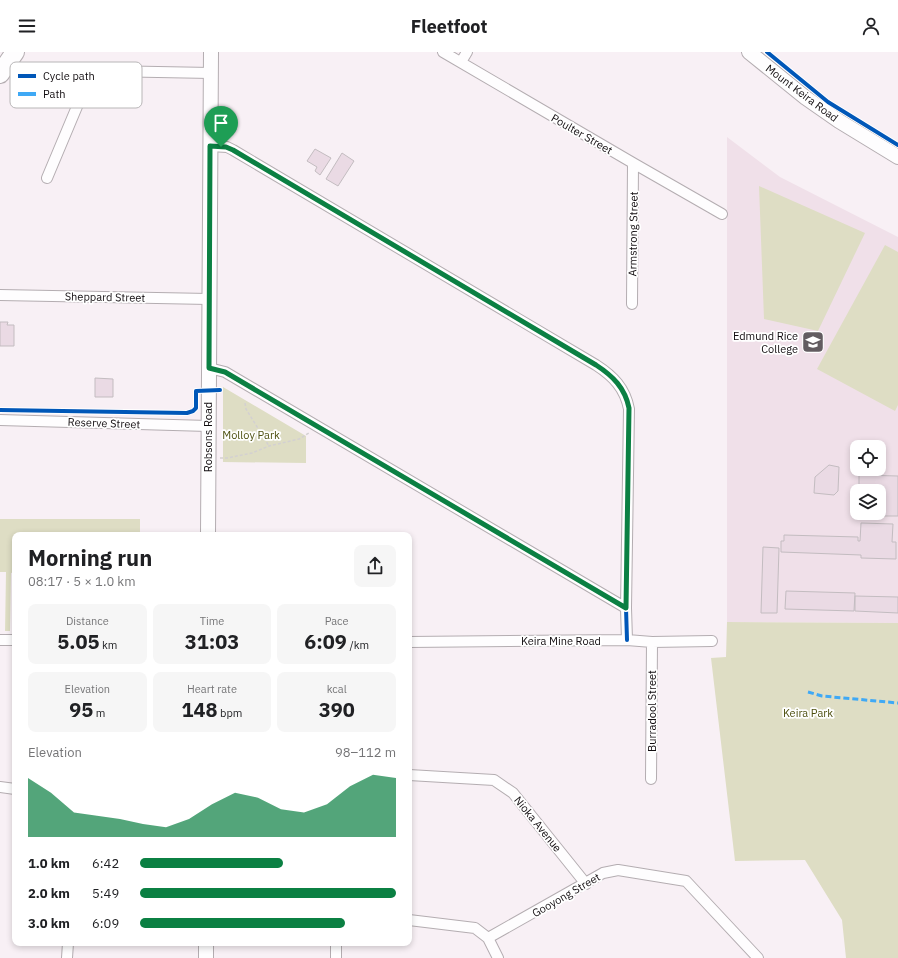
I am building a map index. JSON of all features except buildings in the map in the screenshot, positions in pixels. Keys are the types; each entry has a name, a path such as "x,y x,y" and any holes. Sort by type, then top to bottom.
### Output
{"highway":[{"path":"0,64 6,52"},
{"path":"0,74 15,52"}],"main road":[{"name":"Robsons Road","path":"208,532 211,52"},
{"name":"Mount Keira Road","path":"749,52 806,98 839,121 898,157"},
{"path":"206,946 206,958"}],"street":[{"name":"Poulter Street","path":"443,52 633,164 722,214"},
{"path":"461,62 467,52"},
{"path":"142,72 211,73"},
{"path":"46,178 76,108"},
{"path":"210,146 226,147 233,150 596,365 615,379 625,394 629,408 626,640"},
{"name":"Armstrong Street","path":"632,304 633,164"},
{"name":"Sheppard Street","path":"0,295 209,299"},
{"path":"209,368 225,372 319,426 626,608"},
{"name":"Reserve Street","path":"0,420 208,426"},
{"path":"0,640 12,640"},
{"name":"Keira Mine Road","path":"412,642 626,640 652,642 712,641"},
{"name":"Burradool Street","path":"652,642 652,779"},
{"name":"Nioka Avenue","path":"412,775 494,780 514,793 586,884"},
{"path":"0,787 12,789"},
{"name":"Gooyong Street","path":"488,938 586,884 603,873 618,870 686,881 758,958"},
{"path":"412,920 475,928 488,938 498,958"},
{"path":"68,946 68,958"},
{"path":"336,946 336,958"}],"path":[{"path":"245,403 246,409 269,446"},
{"path":"218,458 227,458 252,453 269,446 299,439 319,426"}],"shaded area":[{"name":"Edmund Rice College","path":"727,137 780,177 898,237 898,623 727,622"}],"green space":[{"path":"759,186 865,233 818,331 764,319"},
{"path":"885,245 898,252 898,405 895,411 817,369"},
{"name":"Molloy Park","path":"223,387 306,436 306,463 223,462"},
{"path":"0,519 140,519 140,532 12,532 10,631 5,631 6,572 0,572"},
{"name":"Keira Park","path":"727,622 898,623 898,958 846,958 842,920 805,860 735,861 711,658 726,657"}],"marked path":[{"path":"808,692 822,696 898,703"}],"cycle path":[{"path":"767,52 828,102 898,145"},
{"path":"210,146 227,147 233,150 596,365 613,378 625,395 629,409 626,608 627,640"},
{"path":"209,368 225,372 626,608"},
{"path":"0,410 187,413 196,408 196,391 220,390"}],"place":[{"name":"Edmund Rice College","path":"813,342"}],"route":[{"path":"210,146 221,147 226,147 233,150 596,365 615,379 625,394 629,408 626,608 319,426 225,372 209,368 210,146"}]}
